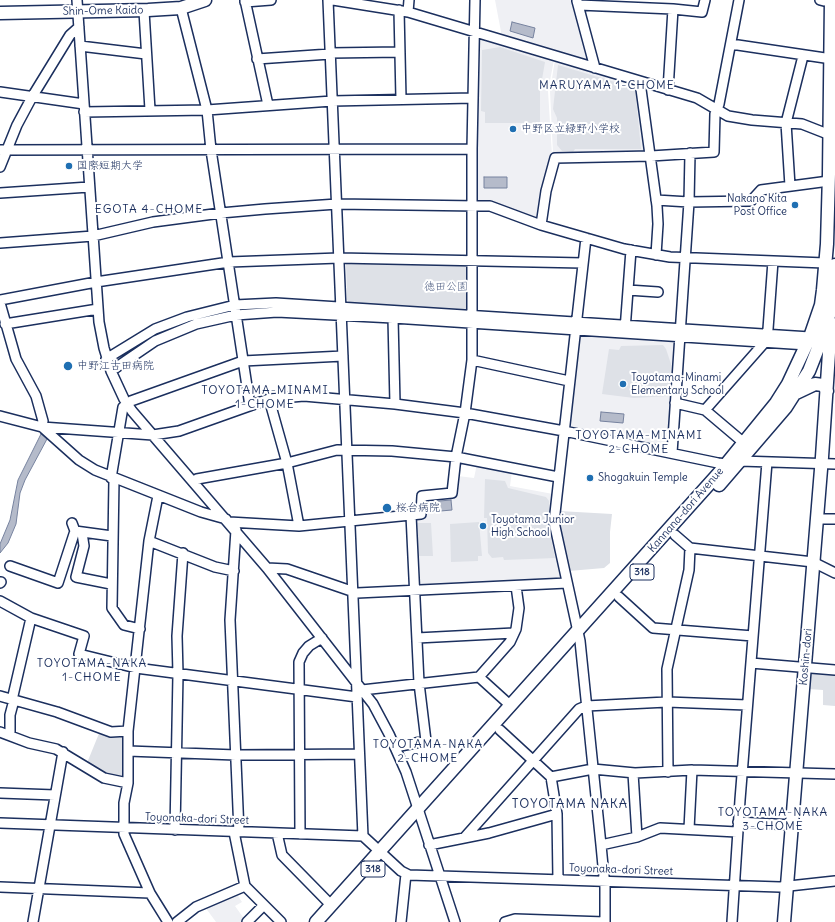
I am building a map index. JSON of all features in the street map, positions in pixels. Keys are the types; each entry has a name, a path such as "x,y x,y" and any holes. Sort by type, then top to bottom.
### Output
{"main road":[{"name":"Shin-Ome Kaido","path":"0,13 77,6 147,7 183,5 205,0"},
{"path":"825,0 825,133 829,178"},
{"name":"Kannana-dori Avenue","path":"316,922 382,854 511,706 619,597 740,461 795,394 819,348 832,306 834,290 830,264 825,0"},
{"name":"Kannana-dori Avenue","path":"419,813 500,730 776,404 798,366 809,341 821,305 830,264"},
{"name":"Koshin-dori","path":"784,922 827,391 833,342 832,306"},
{"path":"795,394 815,384 823,385 827,391"},
{"name":"Kannana-dori Avenue","path":"327,922 382,854"}],"street":[{"path":"268,105 245,1 271,0"},
{"path":"328,0 363,836 406,874 401,922"},
{"path":"333,0 404,11 474,31 697,98 728,116 752,120 802,124 825,133"},
{"path":"401,99 400,52 404,11 410,0"},
{"path":"0,303 16,359 36,396 46,430 86,465 113,478 158,496 227,521 299,526 421,514 422,496 452,493 456,457 465,413 472,360 472,149 475,0"},
{"path":"595,68 578,3 659,4 673,9 702,12 705,0"},
{"path":"541,225 546,191 555,158 651,156 714,152 715,114 717,111 739,0"},
{"path":"183,5 207,110 211,150 250,406"},
{"path":"77,6 98,309 101,336 110,371 127,403 267,568 322,638 358,690 376,709 395,747 419,813 455,922"},
{"path":"147,7 146,54 150,110"},
{"path":"668,90 673,9"},
{"path":"0,167 3,150 32,97 70,35 79,27"},
{"path":"731,44 803,56 825,58"},
{"path":"80,46 146,54"},
{"path":"257,59 330,54 400,52"},
{"path":"790,186 786,123 803,56"},
{"path":"640,82 656,200 658,224 656,255"},
{"path":"0,92 84,108 150,110 207,110 332,101 473,98"},
{"path":"3,150 472,149"},
{"path":"672,453 689,202 690,153"},
{"path":"656,200 689,202 751,201 760,190 829,178"},
{"path":"0,193 89,187"},
{"path":"0,244 93,236 153,222 221,213 337,204 490,206 541,225 631,250 656,255 685,259 830,264"},
{"path":"505,922 516,919 605,922 601,845 579,636 554,522 586,238"},
{"path":"626,329 631,250"},
{"path":"0,300 96,282 228,262 339,258 582,263"},
{"path":"705,410 766,338 773,261"},
{"path":"628,290 658,292"},
{"path":"5,324 98,309"},
{"path":"110,371 155,341 179,330 235,310"},
{"path":"106,359 155,329 187,317 235,310 277,312 341,310 809,341"},
{"path":"341,310 393,318 472,319"},
{"path":"393,318 395,404"},
{"path":"140,628 124,625 112,608 113,478 124,407 127,403 243,360 343,356"},
{"path":"472,360 569,380"},
{"path":"0,416 46,430 153,435 179,431 269,399 304,396 395,404 465,413 564,431 726,464 740,461 835,464"},
{"path":"269,399 287,463 299,526"},
{"path":"675,403 705,410 744,443"},
{"path":"194,481 197,479 287,463 337,450 392,451 456,457 558,477"},
{"path":"732,922 747,705 767,462"},
{"path":"158,496 149,541 128,731 128,783 124,803 124,834 150,893 168,922"},
{"path":"395,747 426,740 419,683 411,515"},
{"path":"817,518 835,519"},
{"path":"76,529 112,536"},
{"path":"10,566 58,583 76,529"},
{"path":"76,529 84,546 76,577 111,584"},
{"path":"236,530 230,620 231,681 236,755 236,832 245,886 281,922"},
{"path":"675,535 690,548 813,562 835,573"},
{"path":"149,541 183,553 215,567 234,572"},
{"path":"668,772 667,669 689,570 690,548"},
{"path":"175,830 175,753 178,674 177,636 183,553"},
{"path":"267,568 287,569 353,592 567,583"},
{"path":"1,604 31,618 84,636 79,654 136,668 298,690 358,690 479,677 510,642 514,634 519,616 516,586"},
{"path":"619,597 653,628 753,636"},
{"path":"10,735 10,715 31,618"},
{"path":"417,638 514,634"},
{"path":"300,834 299,662 303,653 309,646 322,638"},
{"path":"751,663 835,670"},
{"path":"479,677 511,706"},
{"path":"0,696 57,712 111,732 128,731"},
{"path":"465,837 579,709 586,706 667,702 747,705"},
{"path":"500,730 551,777 558,814 558,880"},
{"path":"0,732 29,743 56,749 104,778 128,783"},
{"path":"128,750 236,755 359,754"},
{"path":"33,922 63,752"},
{"path":"551,777 592,768 633,773 692,770 835,774"},
{"path":"688,829 692,770"},
{"path":"633,773 637,837"},
{"path":"0,793 55,795"},
{"path":"429,845 489,833 558,814"},
{"name":"Toyonaka-dori Street","path":"0,823 363,836"},
{"path":"601,845 637,837 660,828 688,829 792,825"},
{"path":"277,833 282,855 331,905"},
{"name":"Toyonaka-dori Street","path":"406,874 787,887 835,881"},
{"path":"177,922 196,907 245,886"},
{"path":"0,887 150,893"},
{"path":"247,922 264,905"}],"shaded area":[{"path":"495,0 574,0 592,61 589,70 637,86 647,150 644,153 553,154 550,91 556,53 502,37"},
{"name":"中野区立緑野小学校","path":"476,36 554,60 548,91 552,155 538,219 475,202"},
{"name":"Toyotama-Minami Elementary School","path":"579,336 675,341 667,448 569,428"},
{"name":"Toyotama Junior High School","path":"477,464 512,471 510,486 553,494 562,576 559,580 420,585 417,581 415,520 417,518 425,517 426,499 456,497 458,476 474,478"},
{"path":"236,893 242,902 235,906 245,920 243,922 216,922 205,907"}],"green space":[{"path":"500,47 545,62 540,91 540,123 485,123 485,112 481,111 482,50"},
{"path":"558,65 635,88 641,149 575,149 573,152 562,151 557,145 557,118 553,109"},
{"name":"徳田公園","path":"349,262 467,264 469,266 469,310 467,312 350,303 347,300 346,264"},
{"path":"663,345 666,349 671,364 669,396 634,398 602,394 609,349 619,350 621,346"},
{"path":"485,479 505,481 508,488 546,497 549,501 550,533 555,558 504,560 503,557 492,558 488,553 487,518 484,518"},
{"path":"559,511 612,514 610,532 610,563 604,568 569,571 559,525"},
{"path":"479,522 482,556 478,556 478,561 451,562 450,524"},
{"path":"417,523 431,523 433,556 418,556"},
{"path":"811,672 835,674 835,706 823,705 823,690 808,689"},
{"path":"100,731 124,736 124,780 103,774 87,763"}],"water":[{"path":"512,22 535,28 533,38 510,31"},
{"path":"484,177 507,177 507,188 484,188"},
{"path":"601,412 624,414 623,423 600,421"},
{"path":"41,434 47,439 25,480 20,493 16,524 8,543 0,553 0,544 10,520 18,480"},
{"path":"451,500 452,510 429,512 428,502"}],"place":[{"name":"中野区立緑野小学校","path":"513,129"},
{"name":"国際短期大学","path":"69,166"},
{"name":"Nakano Kita Post Office","path":"795,205"},
{"name":"中野江古田病院","path":"68,366"},
{"name":"Toyotama-Minami Elementary School","path":"623,384"},
{"name":"Shogakuin Temple","path":"590,478"},
{"name":"桜台病院","path":"387,508"},
{"name":"Toyotama Junior High School","path":"483,526"}],"district":[{"name":"MARUYAMA 1-CHOME","path":"607,86"},
{"name":"EGOTA 4-CHOME","path":"149,210"},
{"name":"TOYOTAMA-MINAMI 1-CHOME","path":"265,398"},
{"name":"TOYOTAMA-MINAMI 2-CHOME","path":"639,443"},
{"name":"TOYOTAMA-NAKA 1-CHOME","path":"92,671"},
{"name":"TOYOTAMA-NAKA 2-CHOME","path":"428,752"},
{"name":"TOYOTAMA NAKA","path":"570,804"},
{"name":"TOYOTAMA-NAKA 3-CHOME","path":"773,820"}]}
